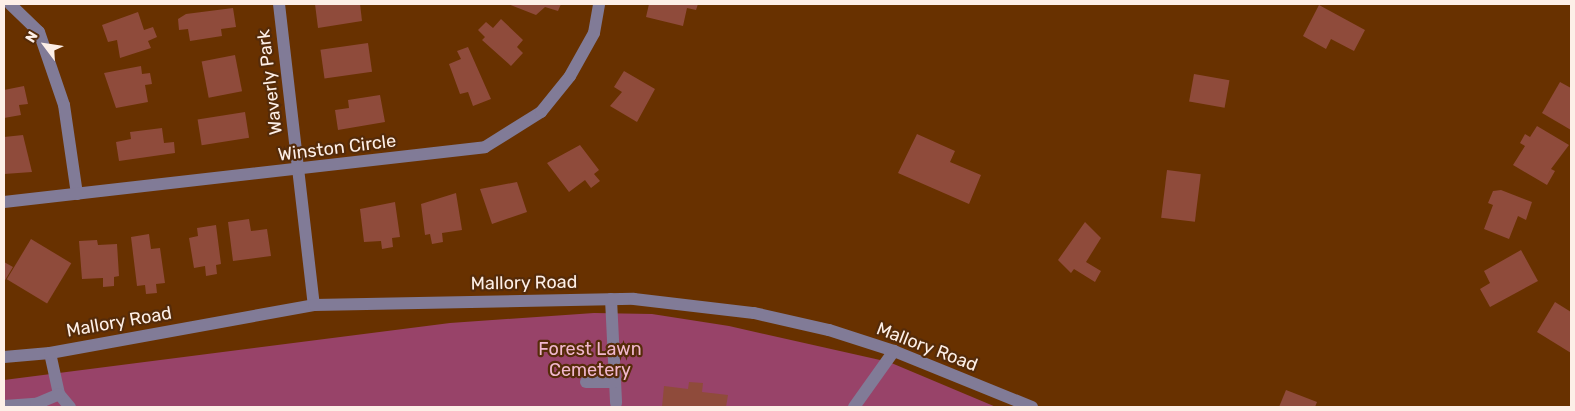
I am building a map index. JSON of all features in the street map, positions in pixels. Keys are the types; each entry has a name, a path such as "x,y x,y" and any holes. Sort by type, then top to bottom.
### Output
{"street":[{"path":"10,4 39,32 64,105 77,194"},
{"name":"Waverly Park","path":"279,4 314,305"},
{"name":"Winston Circle","path":"4,202 298,171 484,147 541,112 570,76 594,32 599,4"},
{"path":"610,299 616,403"},
{"name":"Mallory Road","path":"4,357 50,353 314,305 610,299 754,313 894,350 1032,407"},
{"path":"854,407 894,350"},
{"path":"50,353 59,394 70,407"},
{"path":"586,382 615,382"},
{"path":"4,406 36,404 59,394"}],"green space":[{"name":"Forest Lawn Cemetery","path":"594,313 652,314 729,326 889,362 996,407 4,407 4,380 450,323"}],"building":[{"path":"315,4 360,4 362,21 318,28"},
{"path":"508,4 561,4 558,11 545,7 536,15"},
{"path":"649,4 698,4 696,10 687,8 683,26 646,17"},
{"path":"1319,5 1365,30 1354,51 1331,39 1326,49 1303,36"},
{"path":"233,8 236,27 221,29 222,36 190,41 188,29 179,30 178,19 186,14"},
{"path":"138,12 144,30 153,27 157,37 148,41 151,48 120,58 117,40 108,42 102,25"},
{"path":"501,19 523,40 517,47 523,53 511,66 482,40 485,37 478,30 486,22 493,28"},
{"path":"368,43 372,72 325,78 320,50"},
{"path":"468,47 491,99 473,106 468,92 460,94 449,64 461,59 457,51"},
{"path":"235,55 242,91 209,98 202,61"},
{"path":"141,66 142,74 150,73 152,84 145,85 148,102 116,108 104,73"},
{"path":"624,71 655,89 637,122 610,106 622,92 614,87"},
{"path":"1194,74 1229,80 1225,108 1189,102"},
{"path":"1560,82 1571,88 1571,130 1542,113"},
{"path":"24,86 28,104 19,105 21,115 4,118 4,90"},
{"path":"380,95 385,122 338,130 335,110 349,108 348,100"},
{"path":"245,112 249,138 202,145 198,120"},
{"path":"1537,126 1569,145 1551,169 1555,171 1547,185 1513,165 1525,146 1520,143 1525,134 1530,137"},
{"path":"162,128 164,143 174,142 175,153 119,161 116,142 131,139 130,132"},
{"path":"917,134 955,151 950,162 981,175 969,204 898,173"},
{"path":"23,135 32,172 4,174 4,137"},
{"path":"580,145 599,170 594,174 600,181 591,188 585,180 569,192 547,163"},
{"path":"1167,170 1201,174 1195,222 1161,218"},
{"path":"517,182 527,212 492,224 480,189"},
{"path":"1501,190 1532,202 1526,220 1518,216 1509,239 1484,229 1493,205 1488,203 1493,191"},
{"path":"456,193 462,230 442,233 443,242 432,244 430,234 425,235 421,204"},
{"path":"395,202 400,237 392,238 393,247 382,249 381,241 364,242 360,209"},
{"path":"249,219 251,231 267,229 271,256 233,261 228,222"},
{"path":"1085,222 1101,238 1086,262 1101,271 1095,282 1074,269 1071,273 1058,260"},
{"path":"216,225 221,264 216,265 217,274 206,276 205,266 194,268 189,238 198,236 197,228"},
{"path":"149,234 151,249 160,248 165,283 156,284 157,293 146,294 145,285 137,286 131,237"},
{"path":"31,239 71,263 47,303 7,279"},
{"path":"97,240 98,245 117,244 119,276 114,277 114,286 103,287 103,278 82,279 79,241"},
{"path":"1521,250 1538,281 1490,307 1480,289 1490,283 1484,271"},
{"path":"4,262 13,267 4,282"},
{"path":"1555,302 1571,312 1571,353 1537,332"},
{"path":"689,382 703,383 702,392 728,395 726,407 662,407 664,386 688,389"},
{"path":"1286,390 1317,402 1315,407 1279,407"}]}
